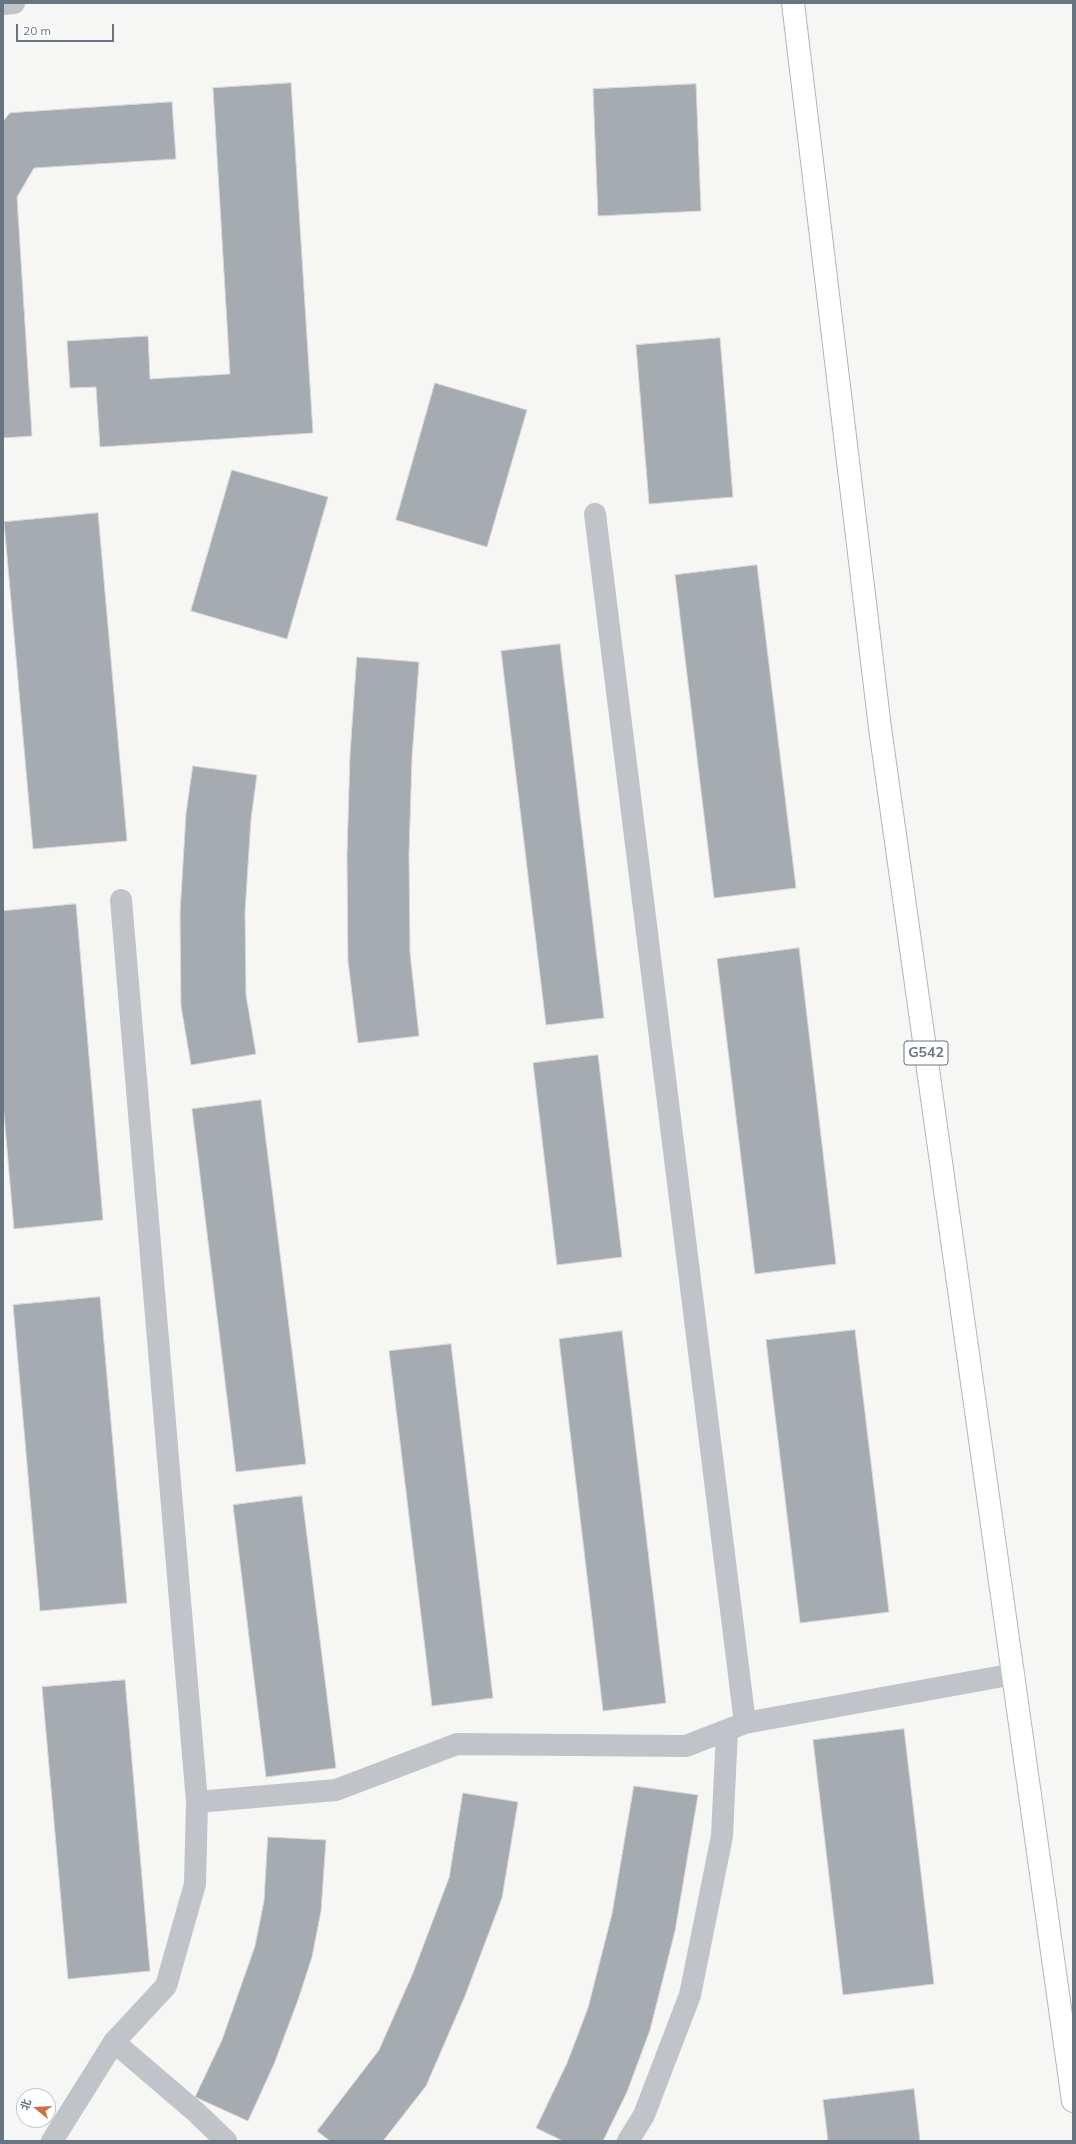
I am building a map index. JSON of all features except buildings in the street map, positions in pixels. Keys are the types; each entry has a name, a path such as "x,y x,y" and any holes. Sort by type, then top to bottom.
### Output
{"highway":[{"name":"G542","path":"793,3 880,728 1073,2101"}],"street":[{"path":"3,4 14,3"},
{"path":"595,514 736,1727 722,1836 690,1995 644,2115 628,2141"},
{"path":"52,2141 114,2042 166,1986 195,1884 197,1802 121,900"},
{"path":"197,1802 336,1790 457,1744 686,1746 736,1727 1014,1674"},
{"path":"114,2042 197,2113 226,2141"}]}
